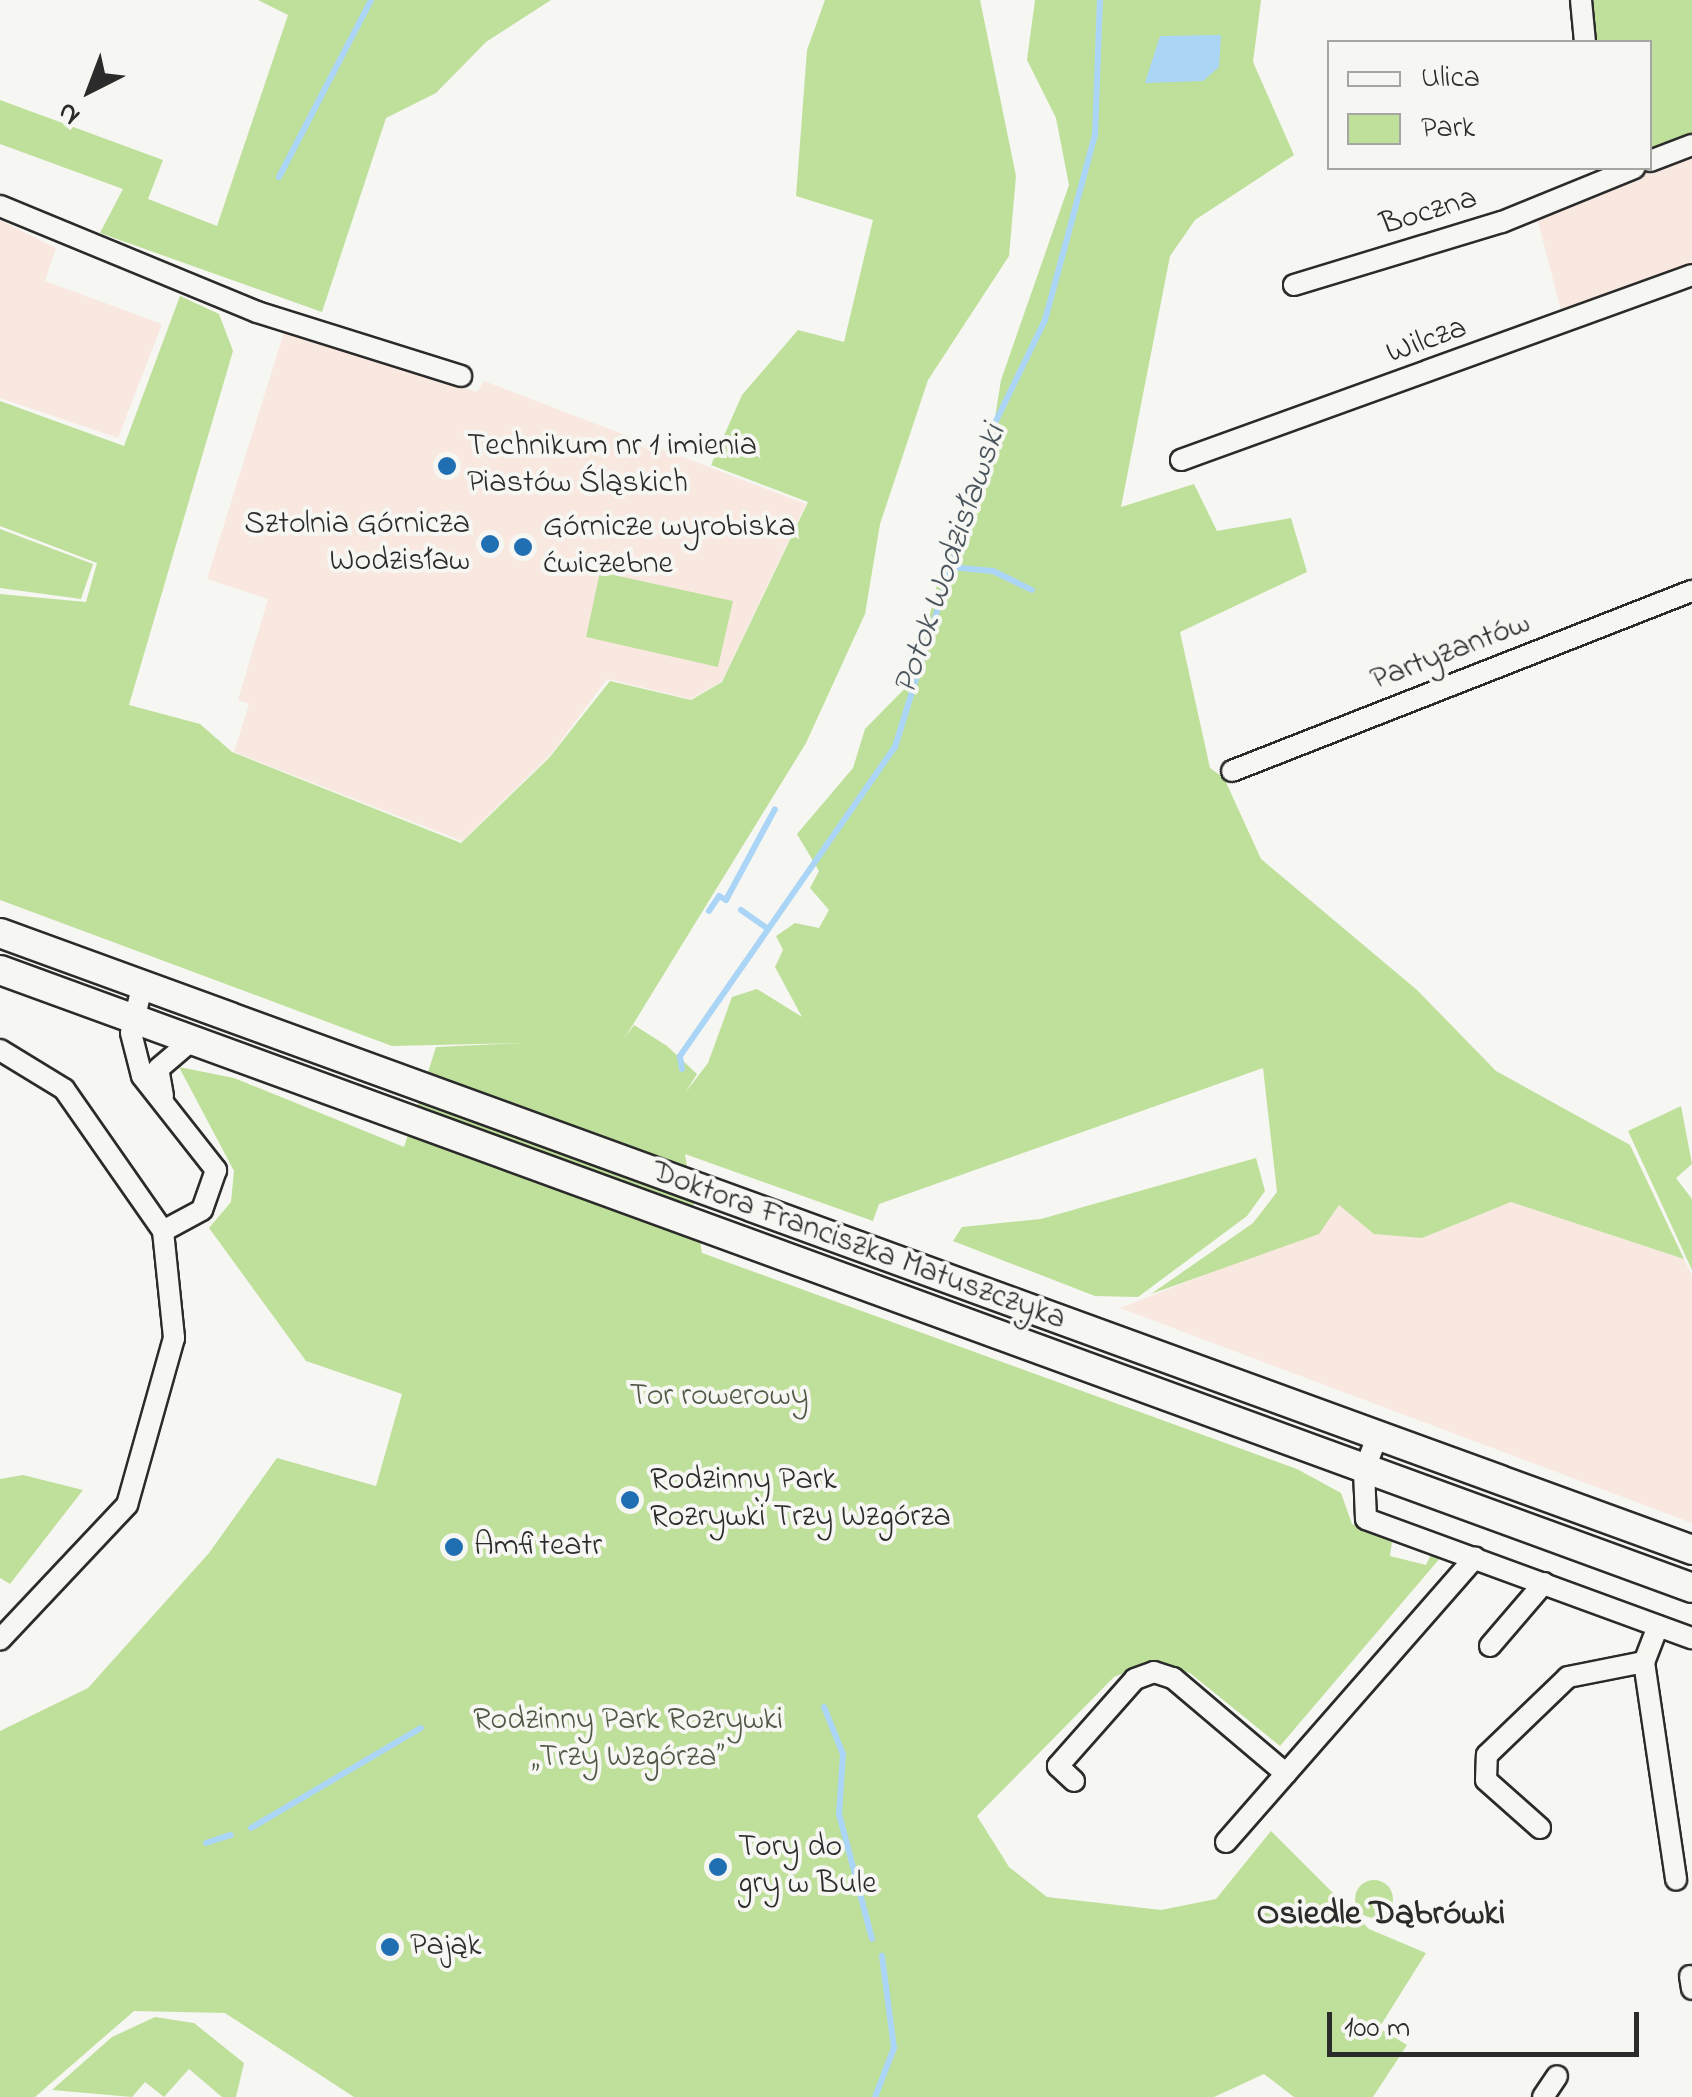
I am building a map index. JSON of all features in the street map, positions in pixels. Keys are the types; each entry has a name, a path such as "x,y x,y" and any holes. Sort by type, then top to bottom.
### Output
{"main road":[{"name":"Doktora Franciszka Matuszczyka","path":"0,934 1692,1550"},
{"name":"Doktora Franciszka Matuszczyka","path":"0,970 1692,1588"}],"street":[{"path":"1581,0 1585,40"},
{"path":"1652,160 1692,146"},
{"name":"Boczna","path":"1294,286 1502,222 1629,170"},
{"path":"0,206 258,312 461,376"},
{"name":"Wilcza","path":"1181,460 1692,276"},
{"name":"Partyzantów","path":"1232,772 1692,591"},
{"path":"142,987 133,1018 142,1076 216,1170 202,1210 164,1231"},
{"path":"166,1102 158,1070 191,1041"},
{"path":"0,1050 64,1089 164,1231 174,1338 127,1505 0,1640"},
{"path":"1376,1438 1364,1470 1366,1520 1692,1638"},
{"path":"1226,1842 1475,1558"},
{"path":"1490,1646 1544,1583"},
{"path":"1658,1626 1644,1662 1676,1880"},
{"path":"1540,1828 1486,1780 1487,1755 1568,1677 1644,1662"},
{"path":"1074,1780 1058,1766 1135,1680 1154,1672 1174,1678 1286,1774"},
{"path":"1543,2097 1557,2076"}],"shaded area":[{"path":"1692,148 1692,283 1563,318 1536,214 1640,170 1652,170 1652,165"},
{"path":"0,220 56,248 45,281 162,324 118,438 0,398"},
{"path":"285,329 477,392 484,381 806,504 722,681 691,699 607,679 552,753 462,841 234,752 249,704 238,700 268,599 207,579"},
{"path":"1335,1201 1422,1238 1511,1202 1684,1259 1692,1275 1692,1523 1120,1308 1317,1231"}],"green space":[{"path":"258,0 551,0 486,42 436,93 386,118 322,312 100,233 123,189 0,144 0,100 163,160 148,199 217,226 288,15"},
{"path":"825,0 980,0 1016,176 1009,256 928,380 880,524 865,614 806,743 624,1039 634,1025 667,1046 697,1074 685,1093 708,1063 732,997 757,989 802,1017 775,967 783,950 776,936 795,923 819,928 829,910 810,888 819,871 797,834 853,768 865,729 916,677 938,579 989,455 1001,380 1069,185 1056,118 1027,60 1035,0 1261,0 1253,62 1294,155 1195,220 1170,256 1121,507 1194,484 1217,531 1291,518 1307,572 1180,632 1210,768 1224,778 1261,859 1417,990 1496,1071 1630,1145 1684,1259 1511,1202 1422,1238 1374,1234 1339,1205 1319,1234 1151,1294 1253,1223 1277,1192 1263,1068 879,1204 873,1221 685,1154 702,1253 1297,1469 1341,1493 1352,1524 1392,1542 1390,1556 1426,1565 1431,1554 1441,1557 1280,1746 1190,1673 1149,1663 1114,1677 977,1816 1009,1867 1047,1897 1161,1910 1216,1899 1271,1831 1369,1929 1426,1953 1379,2028 1407,2045 1373,2097 1294,2097 1264,2074 1214,2097 354,2097 225,2013 134,2011 35,2097 0,2097 0,1731 88,1688 209,1553 277,1458 376,1486 402,1394 306,1361 209,1228 231,1202 234,1171 179,1067 234,1078 404,1147 436,1047 523,1043 392,1046 0,900 0,594 86,602 97,563 0,526 0,401 124,446 180,296 219,314 233,351 129,705 200,724 232,752 461,843 549,758 610,681 691,700 722,682 808,502 711,465 742,395 798,330 844,342 873,220 796,196 807,50"},
{"path":"1586,0 1692,0 1692,138 1652,154 1652,40 1589,40"},
{"path":"0,529 93,564 81,599 0,588"},
{"path":"600,572 733,601 718,667 586,637"},
{"path":"1681,1106 1692,1164 1676,1178 1692,1199 1692,1270 1628,1131"},
{"path":"1256,1158 1265,1191 1247,1216 1138,1297 1095,1296 953,1241 962,1227 1041,1219"},
{"path":"23,1475 83,1490 10,1584 0,1578 0,1479"},
{"path":"1374,1880 1388,1885 1393,1899 1388,1913 1374,1918 1360,1913 1355,1899 1360,1885"},
{"path":"155,2017 194,2023 244,2063 236,2097 222,2097 189,2069 164,2097 145,2082 132,2097 52,2090 112,2037"}],"water":[{"path":"1221,35 1219,67 1203,81 1145,83 1160,36"}],"waterway":[{"path":"279,177 371,0"},
{"name":"Potok Wodzisławski","path":"682,1069 680,1056 895,747 995,423 1045,320 1095,135 1100,0"},
{"path":"949,567 993,571 1032,590"},
{"path":"709,911 719,896 726,900 775,809"},
{"path":"741,910 767,928"},
{"name":"Potok Wodzisławski","path":"824,1707 843,1754 839,1814 872,1939"},
{"path":"251,1828 421,1728"},
{"path":"206,1843 231,1835"},
{"name":"Potok Wodzisławski","path":"875,2097 894,2048 882,1956"}],"place":[{"name":"Technikum nr 1 imienia Piastów Śląskich","path":"447,466"},
{"name":"Sztolnia Górnicza Wodzisław","path":"490,544"},
{"name":"Górnicze wyrobiska ćwiczebne","path":"523,547"},
{"name":"Rodzinny Park Rozrywki Trzy Wzgórza","path":"630,1500"},
{"name":"Amfiteatr","path":"454,1547"},
{"name":"Tory do gry w Bule","path":"718,1867"},
{"name":"Pająk","path":"390,1947"}],"district":[{"name":"Osiedle Dąbrówki","path":"1381,1915"}],"park label":[{"name":"Tor rowerowy","path":"719,1397"},
{"name":"Rodzinny Park Rozrywki „Trzy Wzgórza”","path":"628,1740"}]}
